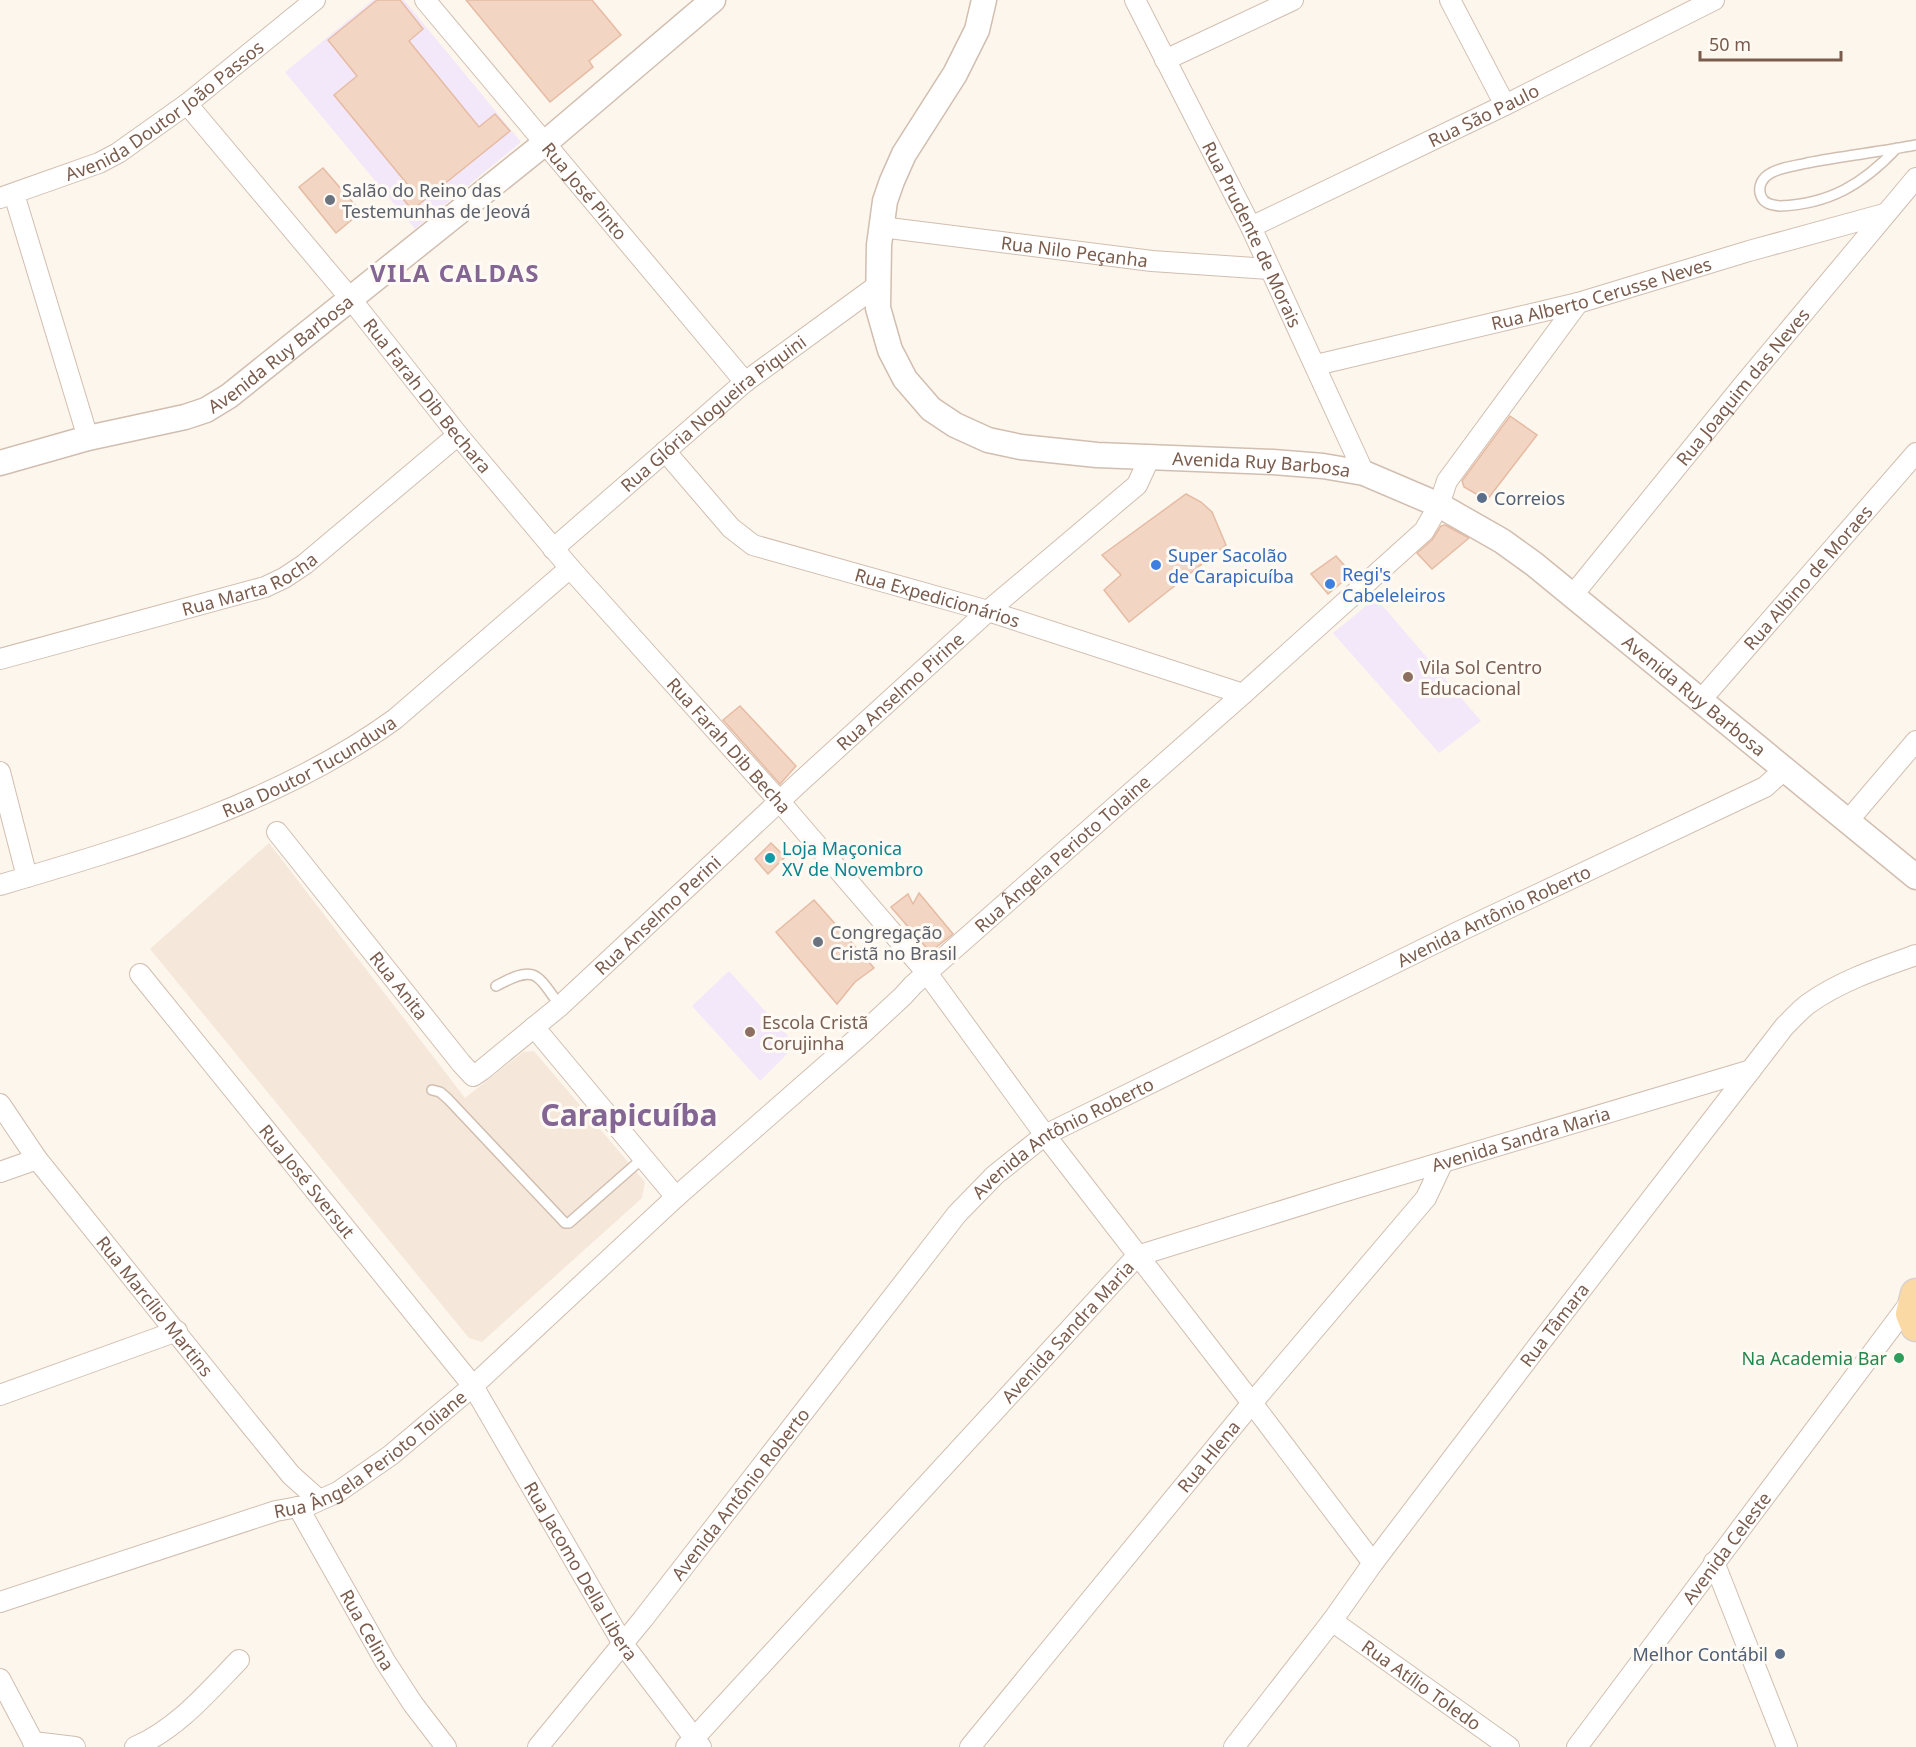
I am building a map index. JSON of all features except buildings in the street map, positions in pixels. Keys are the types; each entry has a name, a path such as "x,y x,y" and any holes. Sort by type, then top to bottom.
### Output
{"main road":[{"name":"Avenida Celeste","path":"1916,1295 1911,1314 1916,1326"}],"street":[{"name":"Avenida Doutor João Passos","path":"7,196 99,163 118,153 187,104 315,0"},
{"name":"Rua José Pinto","path":"425,0 745,382"},
{"name":"Avenida Ruy Barbosa","path":"0,463 88,438 185,417 206,410 229,396 545,142 712,0"},
{"name":"Avenida Ruy Barbosa","path":"984,0 977,30 955,74 900,163 885,201 881,227 878,308 890,350 905,379 930,410 955,425 988,440 1021,447 1097,455 1323,466 1364,473 1439,506 1502,541 1534,564 1846,822 1916,877"},
{"name":"Rua Prudente de Morais","path":"1135,0 1251,227 1364,473"},
{"path":"1165,60 1293,0"},
{"path":"1449,0 1506,105"},
{"name":"Rua São Paulo","path":"1251,227 1506,105 1709,1"},
{"name":"Rua Farah Dib Bechara","path":"187,104 350,298 458,435 553,549"},
{"name":"Rua Joaquim das Neves","path":"1572,596 1744,384 1916,178"},
{"path":"7,196 88,438"},
{"name":"Rua Alberto Cerusse Neves","path":"1316,365 1578,303 1749,251 1884,214"},
{"name":"Rua Nilo Peçanha","path":"881,227 1152,261 1269,269"},
{"name":"Rua Glória Nogueira Piquini","path":"553,549 745,382 878,285"},
{"name":"Rua Ângela Perioto Tolaine","path":"676,1197 862,1034 927,973 1424,531 1439,506 1447,480 1578,303"},
{"name":"Rua Marta Rocha","path":"0,659 265,587 284,578 306,564 458,435"},
{"name":"Rua Expedicionários","path":"665,451 731,528 753,545 988,611 1243,694"},
{"name":"Rua Albino de Moraes","path":"1700,701 1916,453"},
{"name":"Rua Anselmo Pirine","path":"780,802 988,611 1137,485 1150,457"},
{"name":"Rua Farah Dib Becha","path":"553,549 780,802 927,973 1045,1135 1373,1563"},
{"name":"Rua Doutor Tucunduva","path":"0,885 194,822 329,762 395,719 570,568"},
{"path":"1846,822 1916,741"},
{"name":"Avenida Antônio Roberto","path":"537,1747 623,1644 957,1214 995,1175 1045,1135 1458,932 1765,787 1784,770"},
{"path":"0,772 27,877"},
{"name":"Rua Anselmo Perini","path":"534,1027 561,1006 780,802"},
{"name":"Rua Anita","path":"277,832 453,1054 473,1076 534,1027"},
{"name":"Rua Tâmara","path":"1234,1747 1332,1621 1373,1563 1540,1343 1784,1027 1807,1005 1834,988 1916,955"},
{"name":"Rua José Sversut","path":"140,974 473,1386"},
{"path":"534,1027 676,1197"},
{"name":"Avenida Sandra Maria","path":"693,1744 1137,1256 1751,1070"},
{"name":"Rua Marcílio Martins","path":"0,1104 38,1159 291,1475 319,1500"},
{"path":"0,1172 38,1159"},
{"name":"Rua Hlena","path":"970,1747 1252,1403 1426,1198 1442,1164"},
{"name":"Rua Ângela Perioto Toliane","path":"0,1602 276,1511 298,1507 338,1492 363,1476 473,1386 676,1197"},
{"name":"Avenida Celeste","path":"1577,1747 1916,1295"},
{"path":"0,1395 177,1331"},
{"name":"Avenida Celeste","path":"1876,1350 1903,1334 1916,1336"},
{"name":"Rua Jacomo Della Libera","path":"473,1386 623,1644 693,1744"},
{"name":"Rua Celina","path":"298,1507 385,1661 413,1704 446,1747"},
{"path":"1714,1562 1787,1747"},
{"name":"Rua Atílio Toledo","path":"1332,1621 1509,1747"},
{"path":"135,1747 155,1738 179,1721 239,1660"},
{"path":"0,1679 34,1744 75,1747"}],"lane":[{"path":"1897,148 1855,186 1830,197 1780,206 1764,201 1761,195 1760,184 1764,178 1778,169 1847,155 1916,145"},
{"path":"496,986 519,974 529,973 545,984 561,1006"},
{"path":"432,1090 440,1092 448,1099 565,1223 569,1223 643,1158"}],"shaded area":[{"path":"373,0 404,0 521,142 415,229 285,72"},
{"name":"Vila Sol Centro Educacional","path":"1376,598 1481,721 1439,753 1333,633"},
{"path":"269,843 465,1098 523,1052 534,1051 645,1182 642,1198 482,1342 469,1338 150,949"},
{"name":"Escola Cristã Corujinha","path":"729,971 796,1045 760,1081 692,1006"}],"place":[{"name":"Salão do Reino das Testemunhas de Jeová","path":"330,200"},
{"name":"Correios","path":"1482,498"},
{"name":"Super Sacolão de Carapicuíba","path":"1156,565"},
{"name":"Regi's Cabeleleiros","path":"1330,584"},
{"name":"Vila Sol Centro Educacional","path":"1408,677"},
{"name":"Loja Maçonica XV de Novembro","path":"770,858"},
{"name":"Congregação Cristã no Brasil","path":"818,942"},
{"name":"Escola Cristã Corujinha","path":"750,1032"},
{"name":"Na Academia Bar","path":"1899,1358"},
{"name":"Melhor Contábil","path":"1780,1654"}],"district":[{"name":"VILA CALDAS","path":"455,272"},
{"name":"Carapicuíba","path":"629,1114"}]}
